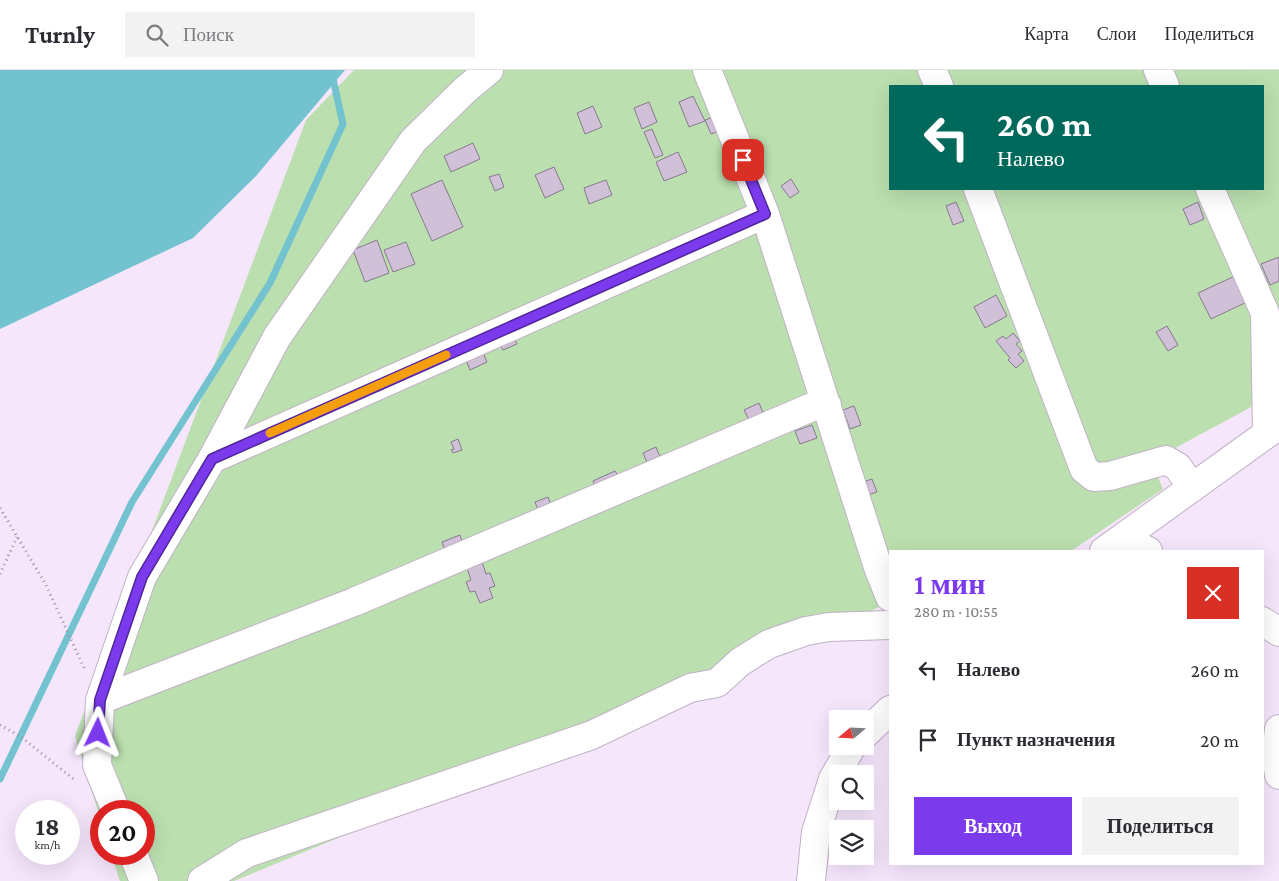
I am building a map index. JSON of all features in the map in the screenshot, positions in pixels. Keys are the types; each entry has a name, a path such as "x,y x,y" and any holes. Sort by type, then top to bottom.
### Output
{"street":[{"path":"111,800 97,765 100,700 142,577 212,459 277,337 413,141 465,90 489,70"},
{"path":"707,70 765,214 878,567 889,594"},
{"path":"932,70 939,85"},
{"path":"1158,70 1165,85"},
{"path":"978,190 1084,469 1094,477 1110,476 1166,460 1178,467 1192,488"},
{"path":"1113,545 1273,429 1265,313 1210,190"},
{"path":"212,459 765,214"},
{"path":"100,700 354,602 812,407 827,405"},
{"path":"1113,545 1142,550"},
{"path":"1264,622 1279,632"},
{"path":"202,881 247,853 592,735 690,688 717,683 740,662 769,644 806,631 829,627 889,625"},
{"path":"874,725 889,711"},
{"path":"1279,729 1276,755 1279,775"},
{"path":"811,881 816,832 833,779 847,755"},
{"path":"137,865 144,881"}],"path":[{"path":"0,508 46,585 100,700"},
{"path":"0,574 18,537"},
{"path":"0,725 20,736 82,786"}],"green space":[{"path":"354,70 1279,70 1279,392 1103,487 1157,475 1163,489 1072,550 889,550 889,602 821,638 234,881 120,881 115,865 155,865 155,800 95,800 75,736 306,120"}],"water":[{"path":"0,70 345,70 256,176 193,238 0,329"}],"building":[{"path":"693,96 705,121 689,127 679,102"},
{"path":"649,102 657,122 642,129 634,108"},
{"path":"593,106 602,127 585,134 577,113"},
{"path":"713,117 719,131 711,134 705,120"},
{"path":"652,129 663,155 655,158 644,132"},
{"path":"473,143 480,159 451,172 444,156"},
{"path":"678,152 687,172 664,181 656,162"},
{"path":"554,167 564,189 545,198 535,175"},
{"path":"499,174 504,187 495,191 489,177"},
{"path":"791,179 799,192 790,198 781,186"},
{"path":"442,180 463,227 432,241 411,194"},
{"path":"606,180 612,195 589,204 584,188"},
{"path":"956,202 964,221 953,225 946,206"},
{"path":"1198,202 1204,219 1190,225 1183,209"},
{"path":"377,240 389,273 365,282 353,250"},
{"path":"406,242 415,264 393,272 384,250"},
{"path":"1279,257 1279,281 1270,285 1261,264"},
{"path":"1237,275 1249,301 1211,319 1198,293"},
{"path":"996,295 1007,316 985,328 974,307"},
{"path":"1167,326 1178,345 1168,351 1156,332"},
{"path":"1013,333 1020,341 1016,344 1022,351 1018,354 1024,361 1016,368 1008,360 1010,358 996,341 1003,336 1006,339"},
{"path":"513,336 517,344 503,350 499,343"},
{"path":"481,348 487,362 470,370 464,355"},
{"path":"759,403 766,420 752,426 744,410"},
{"path":"854,406 861,425 850,429 843,410"},
{"path":"812,425 817,438 800,444 795,431"},
{"path":"458,439 462,450 453,453 451,450 454,449 451,442"},
{"path":"656,447 662,462 649,467 643,453"},
{"path":"615,471 620,479 597,490 593,481"},
{"path":"872,479 877,492 868,495 863,482"},
{"path":"548,497 553,510 540,515 535,502"},
{"path":"460,535 464,547 446,553 442,542"},
{"path":"482,562 486,574 490,573 495,586 489,588 493,598 480,603 475,591 470,592 466,582 471,580 467,568"}],"waterway":[{"path":"0,779 132,502 270,283 343,124 331,70"}],"slow traffic":[{"path":"270,433 446,355"}],"route":[{"path":"98,733 100,700 142,577 212,459 765,214 743,160"}]}
